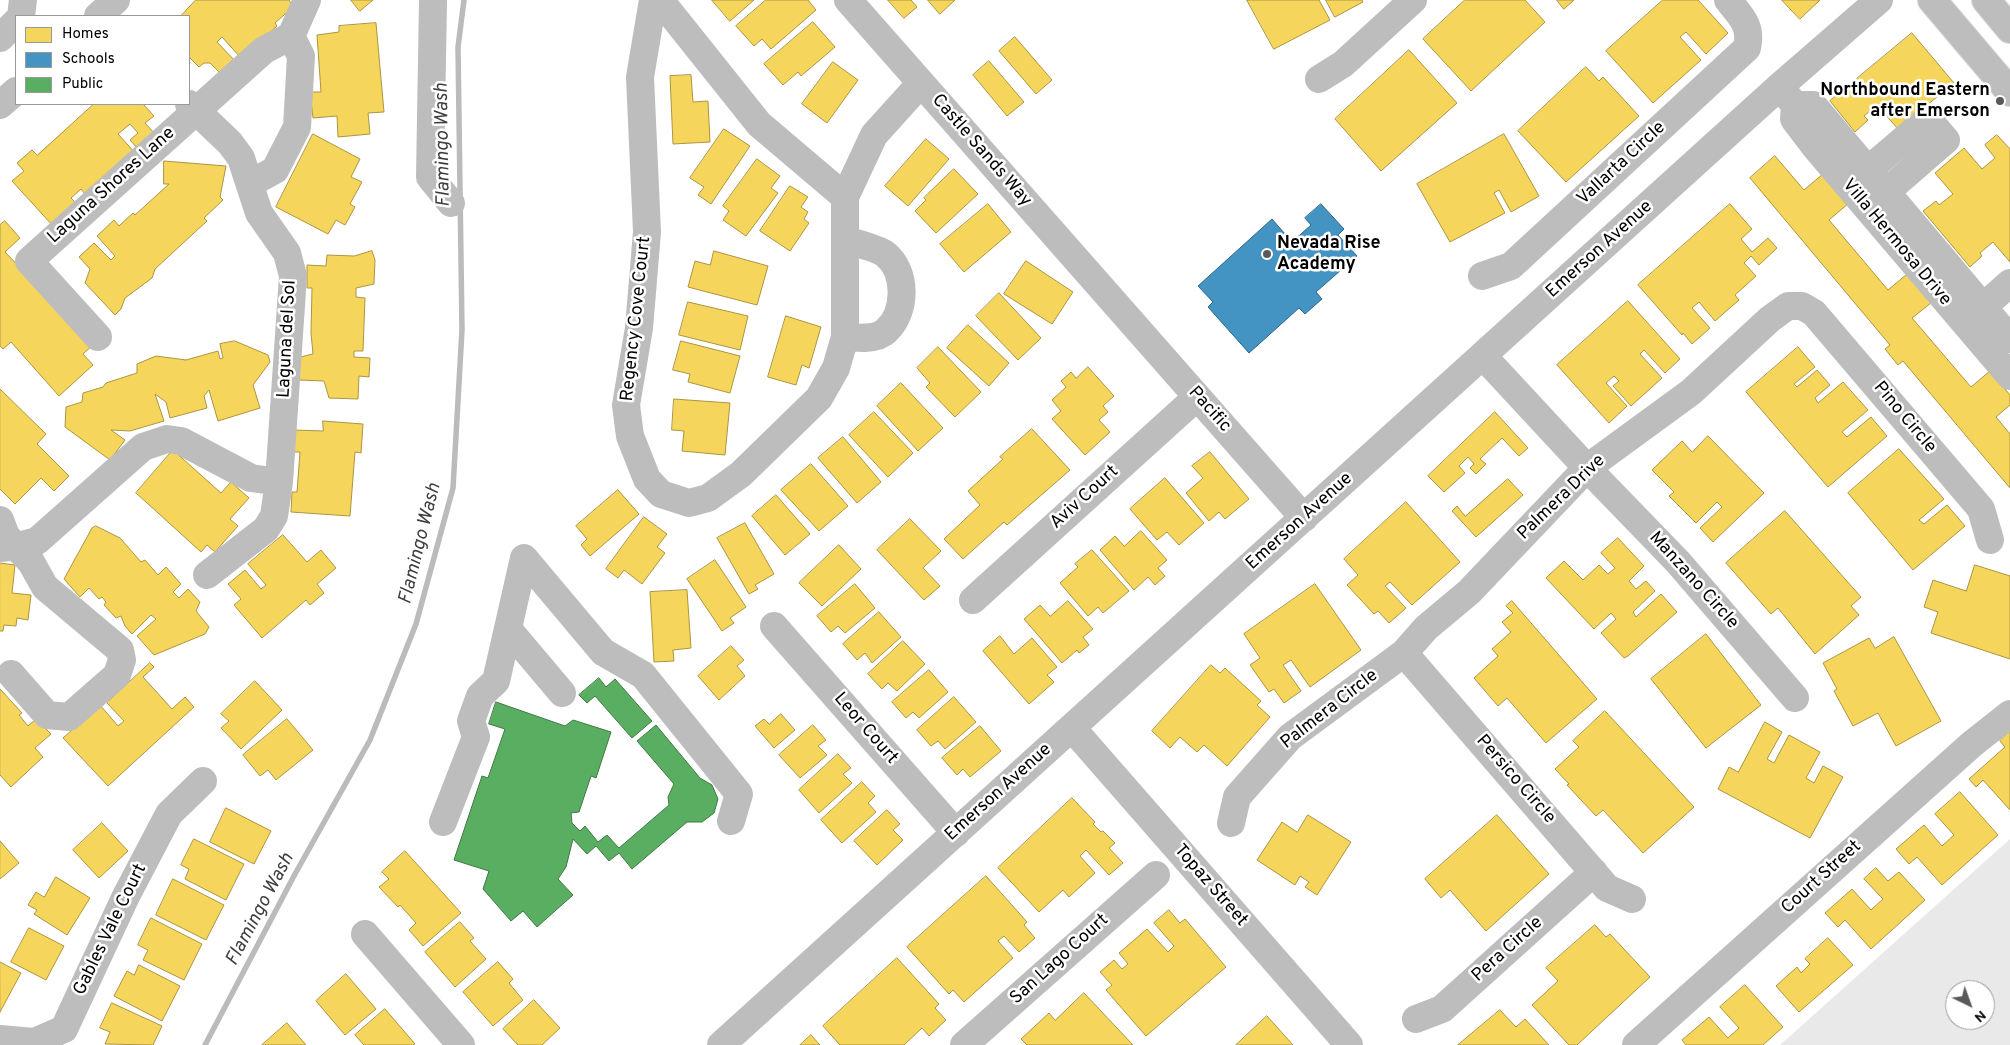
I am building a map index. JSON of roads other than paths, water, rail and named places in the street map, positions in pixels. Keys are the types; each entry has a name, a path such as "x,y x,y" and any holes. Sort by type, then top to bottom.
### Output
{"street":[{"path":"21,15 23,0"},
{"path":"250,183 275,170 297,127 301,56 291,36 307,0"},
{"name":"Regency Cove Court","path":"653,0 640,77 647,232 639,328 626,405 630,436 647,479 660,494 689,503 708,498 741,474 818,398 836,368 845,337 845,197 874,136 921,83"},
{"path":"660,0 759,124 845,197"},
{"name":"Castle Sands Way","path":"848,0 1114,302"},
{"path":"1319,79 1343,64 1413,0"},
{"name":"Vallarta Circle","path":"1482,276 1511,266 1747,48 1750,37 1747,24 1728,0"},
{"name":"Emerson Avenue","path":"721,1045 1483,356 1787,96 1879,0"},
{"path":"1932,0 2010,92"},
{"path":"1986,0 2010,28"},
{"path":"433,1 430,177 451,203"},
{"path":"0,38 15,23"},
{"name":"Laguna Shores Lane","path":"98,337 29,261 192,107 264,50 291,36"},
{"path":"0,105 15,92"},
{"name":"Villa Hermosa Drive","path":"1787,96 1794,119 1873,185 1995,324 2010,376"},
{"name":"Laguna del Sol","path":"192,107 230,143 241,158 260,213 287,253 293,276 279,482 274,516 266,530 207,576"},
{"path":"845,240 884,253 897,267 902,293 897,314 886,332 867,338 845,337"},
{"path":"1995,324 2010,283"},
{"name":"Pacific","path":"1114,302 1304,518"},
{"name":"Palmera Drive","path":"1404,653 1426,628 1469,592 1587,468 1691,392 1770,319 1788,306 1802,306"},
{"name":"Pino Circle","path":"1802,306 1814,313 1982,509 1990,540"},
{"name":"Manzano Circle","path":"1483,356 1678,562 1795,698"},
{"name":"Aviv Court","path":"973,600 1197,397"},
{"path":"9,547 37,541 144,447 167,439 181,441 251,478 279,482"},
{"path":"0,520 9,547 31,562 46,587 120,650 122,660 117,674 69,717 47,715 11,674"},
{"path":"443,822 476,738 471,721 480,696 496,681 524,558 603,652 643,675 739,794 731,821"},
{"name":"Leor Court","path":"774,626 956,833"},
{"path":"508,629 562,694"},
{"name":"Palmera Circle","path":"1231,822 1237,797 1290,737 1404,653"},
{"name":"Persico Circle","path":"1404,653 1607,888 1632,899"},
{"name":"Court Street","path":"1636,1045 1972,744 2010,714"},
{"name":"Topaz Street","path":"1072,728 1349,1045"},
{"name":"Gables Vale Court","path":"0,1039 34,1042 64,1029 126,896 169,814 204,781"},
{"name":"Pera Circle","path":"1416,1019 1442,1009 1594,872"},
{"name":"San Lago Court","path":"964,1045 1156,875"},
{"path":"364,934 461,1045"}],"waterway":[{"name":"Flamingo Wash","path":"205,1045 295,874 370,740 416,624 453,488 462,330 458,47 464,0"}],"place":[{"name":"Northbound Eastern after Emerson","path":"2000,101"},
{"name":"Nevada Rise Academy","path":"1267,254"}]}
